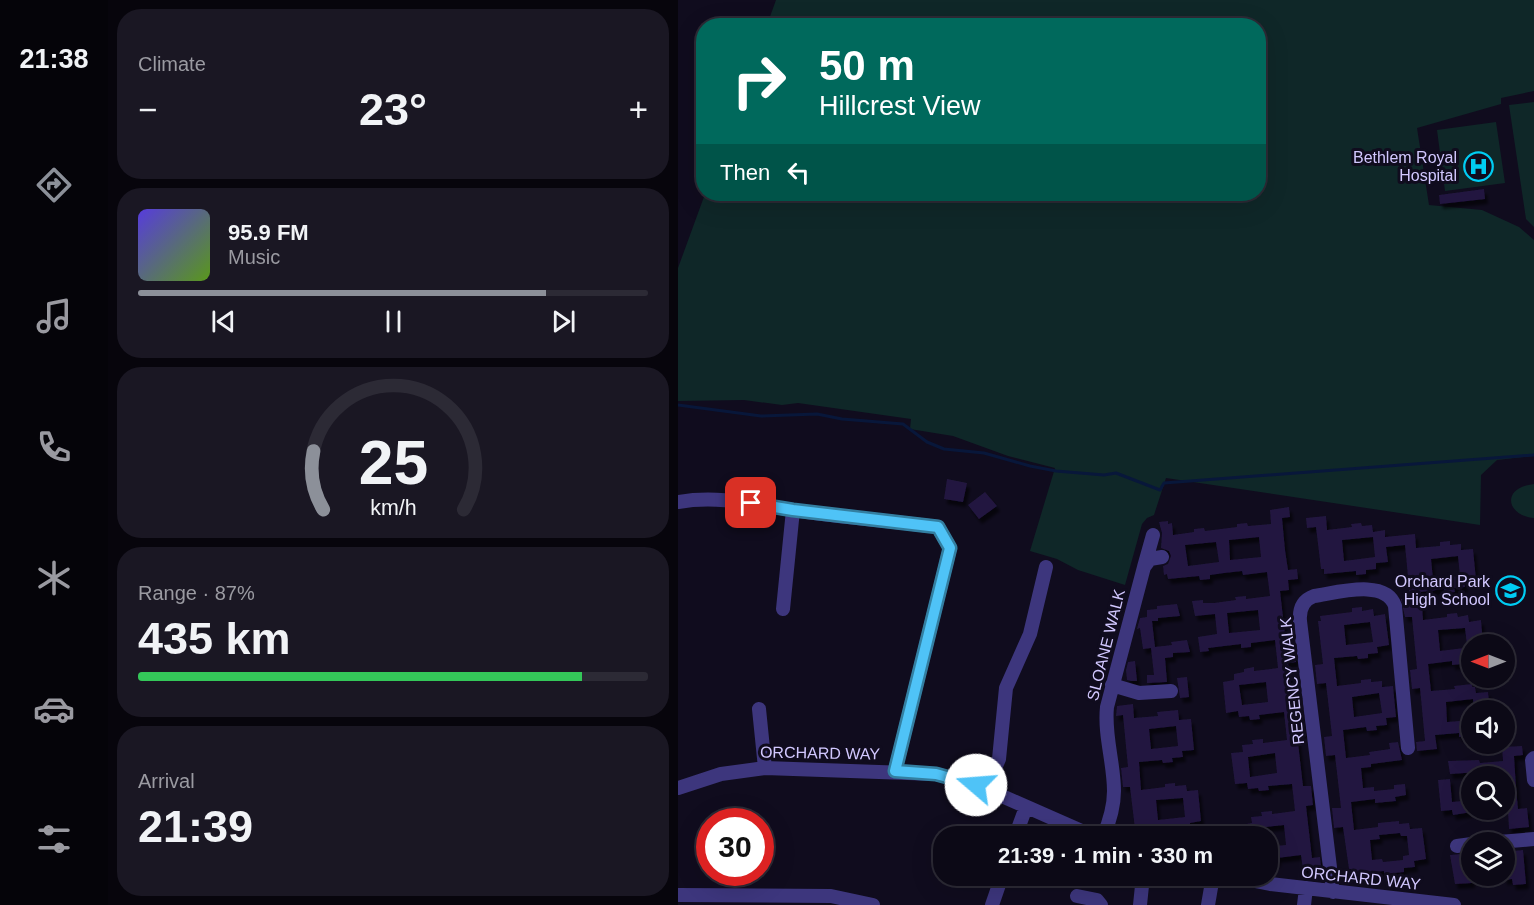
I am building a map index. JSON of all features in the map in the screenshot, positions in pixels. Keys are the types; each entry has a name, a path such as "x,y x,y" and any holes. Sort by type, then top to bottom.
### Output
{"street":[{"path":"678,502 696,499 730,499 793,510 938,527 950,548 895,771"},
{"path":"783,609 793,510"},
{"name":"SLOANE WALK","path":"1106,826 1114,792 1106,722 1107,707 1153,535"},
{"path":"1144,567 1150,559 1162,557"},
{"path":"986,789 999,759 1006,688 1030,634 1046,567"},
{"name":"REGENCY WALK","path":"1333,892 1300,616 1302,607 1308,599 1314,596 1370,590 1386,592 1393,601 1408,748"},
{"path":"1112,685 1139,693 1171,692"},
{"path":"759,709 765,768"},
{"path":"1534,758 1532,760 1534,780"},
{"name":"ORCHARD WAY","path":"678,788 721,774 765,768 895,771 946,776 986,789 1070,826"},
{"path":"1020,826 1026,807"},
{"path":"1515,841 1534,839"},
{"path":"1457,846 1461,845"},
{"name":"ORCHARD WAY","path":"1278,884 1454,905"},
{"path":"992,905 999,886"},
{"path":"1140,905 1142,886"},
{"path":"1208,905 1211,886"},
{"path":"1304,905 1306,888"},
{"path":"678,895 831,901 873,905"},
{"path":"1077,896 1092,898 1101,905"}],"green space":[{"path":"776,0 1534,0 1534,91 1501,98 1501,104 1417,128 1429,205 1482,210 1519,227 1534,240 1534,456 1497,460 1481,475 1480,525 1166,478 1154,515 1142,524 1125,585 1030,551 1055,468 1008,456 953,436 910,429 911,419 798,403 782,405 744,400 678,401 678,268 702,201 1266,201 1266,18 770,18"},
{"path":"1534,102 1534,227 1526,219 1509,105"},
{"path":"1496,122 1505,183 1445,191 1437,130"},
{"path":"1534,484 1534,518 1518,512 1511,502 1516,491"}],"building":[{"path":"1484,189 1485,199 1440,204 1439,195"},
{"path":"947,479 967,483 963,502 944,499"},
{"path":"985,492 997,506 979,519 968,505"},
{"path":"1289,507 1290,517 1282,518 1285,550 1288,570 1297,569 1298,579 1288,580 1289,590 1280,591 1286,643 1294,642 1296,662 1288,663 1295,715 1302,714 1305,733 1297,734 1303,786 1311,786 1313,805 1306,806 1312,858 1320,857 1321,867 1303,869 1301,855 1278,858 1278,846 1286,845 1284,825 1240,826 1252,823 1251,817 1262,816 1261,812 1272,811 1272,814 1295,811 1292,784 1268,786 1269,790 1259,791 1258,788 1248,789 1247,783 1235,784 1231,753 1243,752 1242,745 1253,744 1252,740 1263,739 1263,743 1287,740 1284,712 1259,715 1260,719 1250,720 1249,716 1239,717 1238,711 1226,713 1223,682 1234,680 1234,674 1244,672 1244,669 1254,667 1254,671 1278,668 1275,640 1251,643 1251,647 1241,648 1241,644 1208,648 1209,651 1200,652 1198,637 1217,634 1215,614 1195,616 1192,601 1203,600 1203,603 1214,603 1236,600 1235,597 1246,596 1246,599 1270,596 1267,572 1243,575 1242,571 1224,573 1210,575 1210,579 1200,580 1199,576 1168,579 1167,574 1164,575 1163,566 1168,564 1171,556 1169,551 1161,548 1162,533 1159,522 1172,523 1173,535 1194,532 1194,529 1204,528 1205,531 1237,527 1237,524 1247,523 1248,526 1271,524 1270,510","holes":["1259,537 1261,557 1230,560 1229,540","1216,542 1219,562 1188,566 1185,545","1258,610 1260,630 1229,633 1227,613","1266,682 1268,702 1242,705 1239,685","1275,753 1277,773 1250,777 1248,757"]},
{"path":"1326,516 1327,530 1352,527 1351,524 1361,523 1362,526 1372,525 1373,532 1385,530 1385,537 1415,534 1416,548 1440,546 1440,542 1450,541 1450,545 1461,544 1461,550 1473,549 1476,580 1464,581 1465,587 1454,588 1455,592 1445,593 1444,589 1421,592 1423,620 1447,617 1447,614 1457,613 1458,617 1468,615 1469,622 1481,620 1482,634 1466,634 1465,628 1438,630 1440,651 1461,648 1461,664 1452,665 1452,661 1428,664 1431,691 1455,689 1454,686 1461,685 1461,688 1475,688 1476,693 1488,692 1489,700 1446,702 1447,722 1461,721 1461,737 1459,737 1459,733 1435,735 1437,749 1417,751 1416,742 1425,741 1420,688 1412,689 1410,670 1417,669 1412,617 1405,617 1401,599 1410,598 1405,545 1386,547 1388,562 1376,563 1376,569 1366,570 1366,574 1356,575 1356,571 1324,574 1324,569 1321,569 1316,527 1307,528 1306,518","holes":["1373,537 1375,557 1344,561 1342,540","1458,556 1460,576 1433,579 1431,559"]},
{"path":"1177,604 1180,616 1158,618 1158,621 1152,621 1155,647 1187,640 1190,652 1173,653 1173,657 1165,658 1167,682 1147,683 1147,675 1154,675 1151,648 1143,649 1140,628 1137,629 1140,618 1147,617 1147,610 1157,609 1157,606"},
{"path":"1362,607 1362,611 1373,609 1374,616 1385,614 1389,645 1377,647 1378,653 1368,654 1368,658 1358,659 1357,656 1334,658 1337,686 1361,683 1361,680 1371,679 1371,682 1382,681 1382,687 1393,686 1396,717 1386,718 1387,725 1376,726 1377,730 1367,731 1366,727 1343,730 1346,758 1370,755 1369,752 1390,749 1389,743 1398,742 1402,760 1371,764 1371,767 1361,768 1363,788 1374,787 1374,791 1394,789 1394,785 1405,784 1406,795 1395,797 1396,801 1375,803 1375,799 1351,802 1354,830 1378,827 1378,823 1399,821 1399,824 1409,823 1410,829 1422,828 1426,859 1414,861 1415,867 1404,868 1404,872 1352,874 1349,869 1343,827 1334,828 1332,808 1341,808 1335,755 1326,756 1324,737 1332,736 1326,683 1317,684 1315,665 1323,664 1318,621 1321,621 1320,616 1352,612 1352,608","holes":["1370,622 1373,642 1346,645 1344,625","1379,693 1382,713 1354,717 1352,697","1400,833 1401,836 1407,836 1409,855 1403,856 1403,860 1383,862 1382,859 1372,860 1370,840 1380,839 1379,835"]},
{"path":"1135,661 1137,681 1127,680 1128,662"},
{"path":"1187,677 1189,697 1180,698 1177,678"},
{"path":"1133,704 1134,718 1158,716 1157,712 1178,710 1179,720 1191,719 1194,750 1182,751 1183,757 1172,758 1173,762 1163,763 1162,760 1139,762 1141,790 1165,787 1165,784 1175,783 1175,786 1186,785 1187,791 1198,790 1201,821 1190,823 1190,826 1135,826 1130,787 1123,787 1121,768 1128,767 1123,715 1116,716 1117,706","holes":["1176,726 1178,746 1151,749 1149,729","1183,798 1185,817 1158,820 1156,800"]},
{"path":"1515,746 1522,746 1523,755 1514,756 1515,766 1461,766 1461,773 1450,774 1448,761 1479,760 1480,763 1503,761 1502,754 1515,754"},
{"path":"1515,772 1518,809 1527,808 1529,827 1509,829 1508,820 1515,820"},
{"path":"1450,779 1452,802 1461,801 1461,814 1453,815 1452,810 1441,811 1438,780"},
{"path":"1523,850 1526,884 1515,885 1515,851"},
{"path":"1461,854 1461,884 1455,884 1450,855"}],"waterway":[{"path":"678,405 761,416 817,414 842,419 903,424 927,442 944,449 984,453 1056,471 1104,475 1116,473 1160,490 1164,483 1534,455"}],"place":[{"name":"Bethlem Royal Hospital","path":"1478,166"},
{"name":"Orchard Park High School","path":"1511,590"}],"route":[{"path":"751,503 938,527 950,548 895,771 936,774 976,785"}]}
